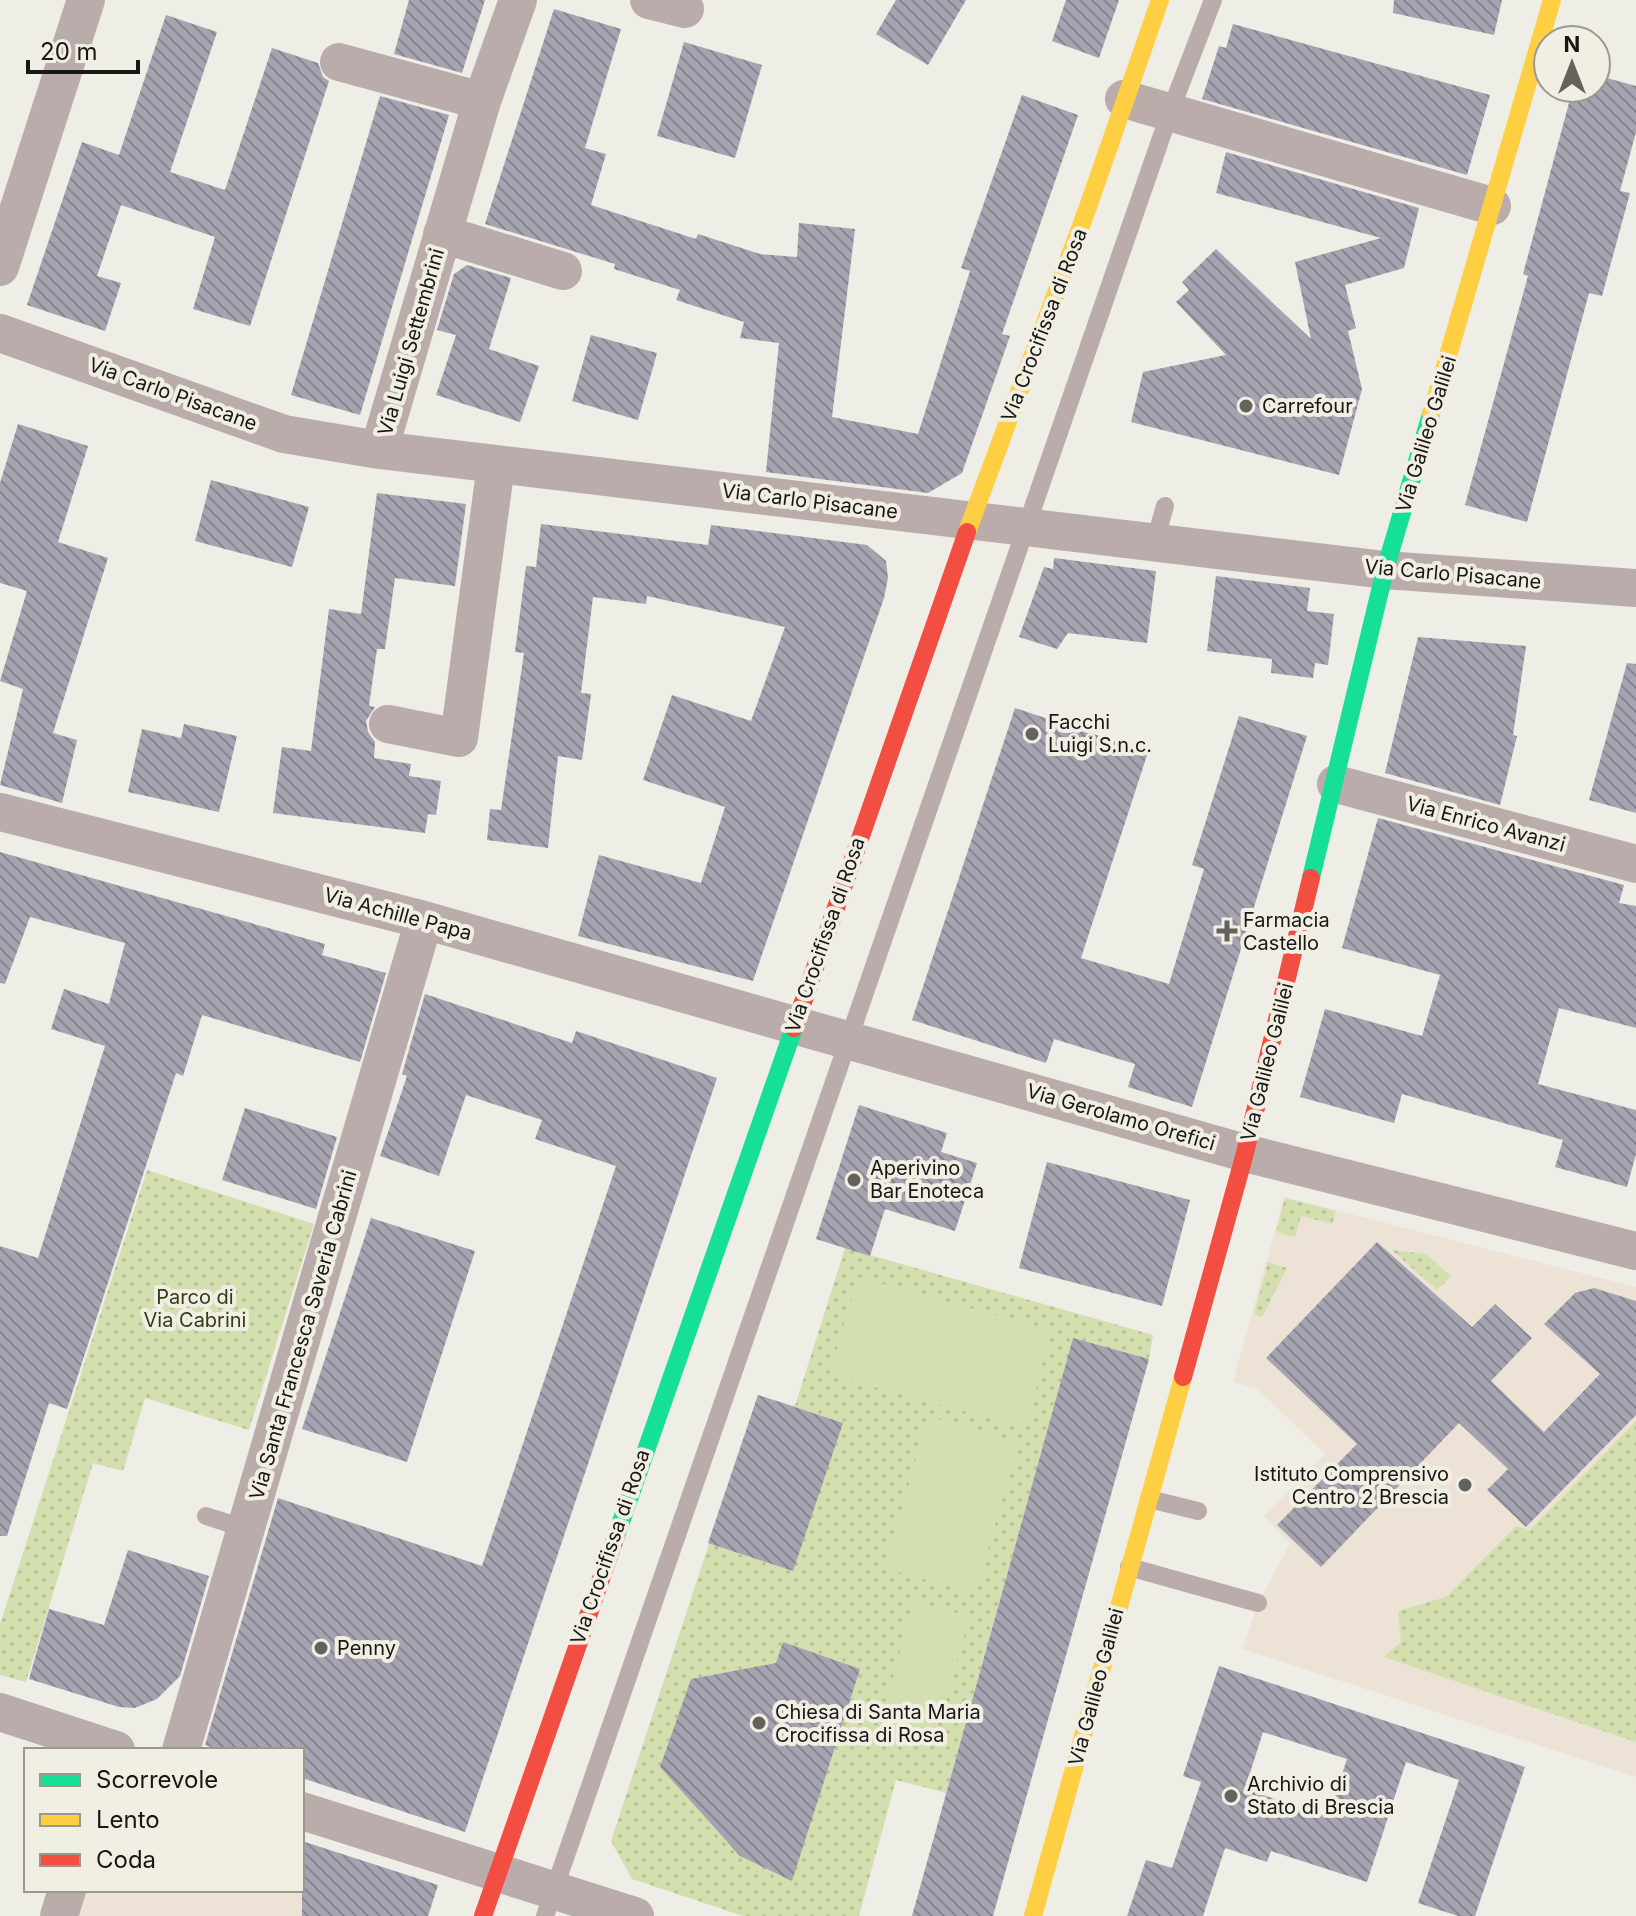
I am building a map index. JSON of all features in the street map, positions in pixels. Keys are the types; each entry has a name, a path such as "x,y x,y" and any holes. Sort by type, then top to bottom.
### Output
{"street":[{"path":"0,267 86,0"},
{"name":"Via Luigi Settembrini","path":"379,450 482,101 518,0"},
{"name":"Via Crocifissa di Rosa","path":"483,1916 971,521 1088,207 1160,0"},
{"name":"Via Galileo Galilei","path":"1033,1916 1245,1153 1385,570 1552,0"},
{"path":"339,62 482,101"},
{"path":"1124,99 1492,206"},
{"name":"Via Luigi Settembrini","path":"442,234 563,271"},
{"name":"Via Carlo Pisacane","path":"0,333 284,434 379,450 971,521 1027,525 1160,524 1385,570 1636,588"},
{"path":"388,724 459,738 496,465"},
{"name":"Via Enrico Avanzi","path":"1336,784 1636,864"},
{"name":"Via Achille Papa","path":"0,812 424,920 794,1023"},
{"name":"Via Santa Francesca Saveria Cabrini","path":"182,1748 424,920"},
{"name":"Via Gerolamo Orefici","path":"794,1023 1245,1153 1636,1251"},
{"path":"0,1712 109,1748"},
{"path":"304,1812 497,1873 549,1903 635,1916"},
{"path":"59,1916 66,1892"}],"lane":[{"path":"549,1903 1170,112 1213,0"},
{"path":"1439,293 1466,300"},
{"path":"1147,1498 1198,1511"},
{"path":"206,1516 246,1529"},
{"path":"1129,1567 1258,1603"}],"shaded area":[{"name":"Istituto Comprensivo Centro 2 Brescia","path":"1284,1197 1636,1287 1636,1777 1243,1649 1258,1603 1290,1544 1264,1516 1325,1454 1258,1389 1233,1382","holes":["1285,1198 1335,1211 1332,1224 1301,1216 1276,1232","1394,1250 1426,1254 1451,1276 1437,1290","1268,1262 1287,1268 1254,1314"]},
{"path":"438,1885 428,1916 75,1916 82,1892"}],"green space":[{"name":"Parco di Via Cabrini","path":"147,1170 314,1224 249,1430 145,1398 123,1471 93,1463 26,1682 0,1675 0,1624"},
{"path":"1285,1198 1336,1211 1332,1224 1301,1216 1295,1237 1276,1232"},
{"path":"845,1248 1153,1335 1149,1359 1073,1339 946,1793 896,1780 859,1916 743,1916 632,1879 611,1841 758,1395 795,1406"},
{"path":"1392,1250 1426,1254 1451,1276 1437,1290"},
{"path":"1268,1262 1287,1268 1262,1317 1254,1314"},
{"path":"858,1277 1051,1330 1026,1428 829,1375"},
{"path":"928,1416 1019,1442 975,1594 885,1568"},
{"path":"1636,1421 1636,1742 1384,1657 1401,1642 1398,1611 1446,1597 1516,1526 1530,1530"},
{"path":"914,1602 970,1616 934,1739 880,1724"}],"building":[{"path":"409,0 485,0 462,73 394,54"},
{"path":"896,0 966,0 928,65 876,34"},
{"path":"1066,0 1119,0 1099,58 1052,41"},
{"path":"1394,0 1502,0 1494,35 1393,13"},
{"path":"554,9 621,29 585,148 606,154 591,205 696,239 698,234 760,254 797,257 799,223 855,229 832,417 918,434 970,271 961,268 1022,95 1078,115 1002,334 1010,336 962,473 928,493 766,472 779,343 740,338 744,322 676,300 680,290 614,269 615,264 485,224"},
{"path":"166,15 217,32 170,172 225,190 272,48 318,63 323,77 329,81 250,326 193,309 215,237 121,205 97,276 121,283 105,331 27,305 82,142 119,155"},
{"path":"1233,24 1490,95 1467,175 1202,99 1219,46 1226,48"},
{"path":"684,42 762,65 735,158 657,136"},
{"path":"1612,79 1636,86 1636,132 1620,191 1630,193 1602,296 1589,293 1527,522 1465,505 1528,276 1523,274 1569,104 1612,104"},
{"path":"380,96 449,115 360,415 291,395"},
{"path":"1226,152 1419,208 1404,268 1345,285 1356,328 1348,331 1362,389 1339,475 1131,422 1143,372 1226,355 1176,302 1189,290 1182,282 1216,249 1311,339 1295,262 1381,238 1216,193"},
{"path":"467,265 511,278 489,349 539,366 520,422 436,395 456,335 437,330 454,274"},
{"path":"591,335 657,353 638,420 572,401"},
{"path":"18,424 88,446 58,542 108,558 53,733 77,740 62,803 0,785 23,689 0,681 27,591 0,583 0,483"},
{"path":"211,480 309,507 292,567 195,541"},
{"path":"377,493 466,504 455,586 395,578 385,649 377,649 369,706 375,707 366,721 368,732 375,742 374,758 411,764 409,776 441,781 436,815 428,814 425,833 273,813 282,747 311,751 329,609 361,614"},
{"path":"541,524 708,545 711,525 867,545 886,561 888,578 884,598 753,981 578,936 599,855 701,883 725,807 643,780 672,695 751,721 785,627 647,596 646,604 593,597 581,693 591,694 582,760 558,756 548,848 487,840 490,809 501,810 524,653 515,652 526,566 536,567"},
{"path":"1054,558 1156,571 1147,643 1068,633 1057,649 1019,637 1044,567 1053,569"},
{"path":"1216,576 1310,588 1307,611 1334,614 1328,665 1315,663 1313,678 1271,673 1272,659 1207,651"},
{"path":"1418,637 1526,646 1513,735 1517,736 1500,805 1385,773"},
{"path":"1627,663 1636,664 1636,813 1589,800"},
{"path":"1015,708 1148,752 1081,958 1169,984 1204,869 1192,865 1239,716 1307,736 1192,1107 1128,1087 1135,1064 1054,1039 1046,1063 912,1020"},
{"path":"184,724 237,736 219,812 128,792 142,729 181,738"},
{"path":"1378,818 1624,885 1619,903 1636,906 1636,1028 1559,1008 1538,1084 1636,1110 1636,1154 1627,1187 1555,1167 1563,1140 1402,1094 1394,1123 1300,1097 1325,1009 1422,1036 1440,975 1342,948"},
{"path":"0,852 325,944 322,955 386,973 360,1062 202,1015 183,1076 176,1073 67,1409 49,1403 7,1536 0,1536 0,1246 38,1258 105,1046 51,1029 64,989 109,1004 125,943 30,917 5,984 0,983"},
{"path":"425,994 572,1043 576,1031 717,1078 465,1832 304,1779 304,1748 214,1748 205,1745 278,1498 482,1566 616,1166 535,1139 542,1120 466,1095 439,1176 380,1156 407,1076 402,1074"},
{"path":"859,1105 947,1133 941,1152 977,1163 955,1231 885,1209 870,1256 816,1239"},
{"path":"245,1108 337,1137 316,1209 222,1180"},
{"path":"1047,1162 1190,1200 1162,1306 1019,1268"},
{"path":"371,1218 475,1251 407,1462 302,1429"},
{"path":"1377,1242 1472,1327 1495,1304 1532,1338 1491,1381 1544,1432 1600,1374 1544,1324 1575,1293 1594,1288 1636,1301 1636,1415 1526,1527 1487,1490 1508,1469 1459,1423 1321,1567 1277,1525 1357,1444 1266,1358"},
{"path":"1073,1338 1149,1359 993,1916 912,1916"},
{"path":"758,1395 843,1423 793,1571 708,1543"},
{"path":"128,1550 209,1576 180,1676 157,1699 135,1708 119,1707 29,1679 49,1609 104,1625"},
{"name":"Chiesa di Santa Maria Crocifissa di Rosa","path":"783,1642 860,1669 792,1881 740,1856 660,1767 691,1679 776,1663"},
{"name":"Archivio di Stato di Brescia","path":"1219,1666 1525,1767 1475,1916 1458,1916 1418,1903 1459,1780 1406,1762 1367,1882 1271,1851 1267,1862 1225,1848 1203,1916 1127,1916 1146,1860 1172,1868 1201,1782 1183,1776","holes":["1263,1732 1347,1759 1328,1817 1245,1789"]},
{"path":"304,1842 438,1885 428,1916 302,1916"}],"traffic: fast":[{"path":"1311,878 1385,570 1431,414"},
{"path":"616,1536 794,1028"}],"traffic: slow":[{"path":"967,532 1088,207 1160,0"},
{"path":"1431,414 1552,0"},
{"path":"1033,1916 1183,1377"}],"traffic: jam":[{"path":"794,1028 967,532"},
{"path":"1183,1377 1245,1153 1311,878"},
{"path":"483,1916 616,1536"}],"place":[{"name":"Carrefour","path":"1246,406"},
{"name":"Facchi Luigi S.n.c.","path":"1032,734"},
{"name":"Farmacia Castello","path":"1227,931"},
{"name":"Aperivino Bar Enoteca","path":"854,1180"},
{"name":"Istituto Comprensivo Centro 2 Brescia","path":"1465,1485"},
{"name":"Penny","path":"321,1648"},
{"name":"Chiesa di Santa Maria Crocifissa di Rosa","path":"759,1723"},
{"name":"Archivio di Stato di Brescia","path":"1231,1796"}]}
